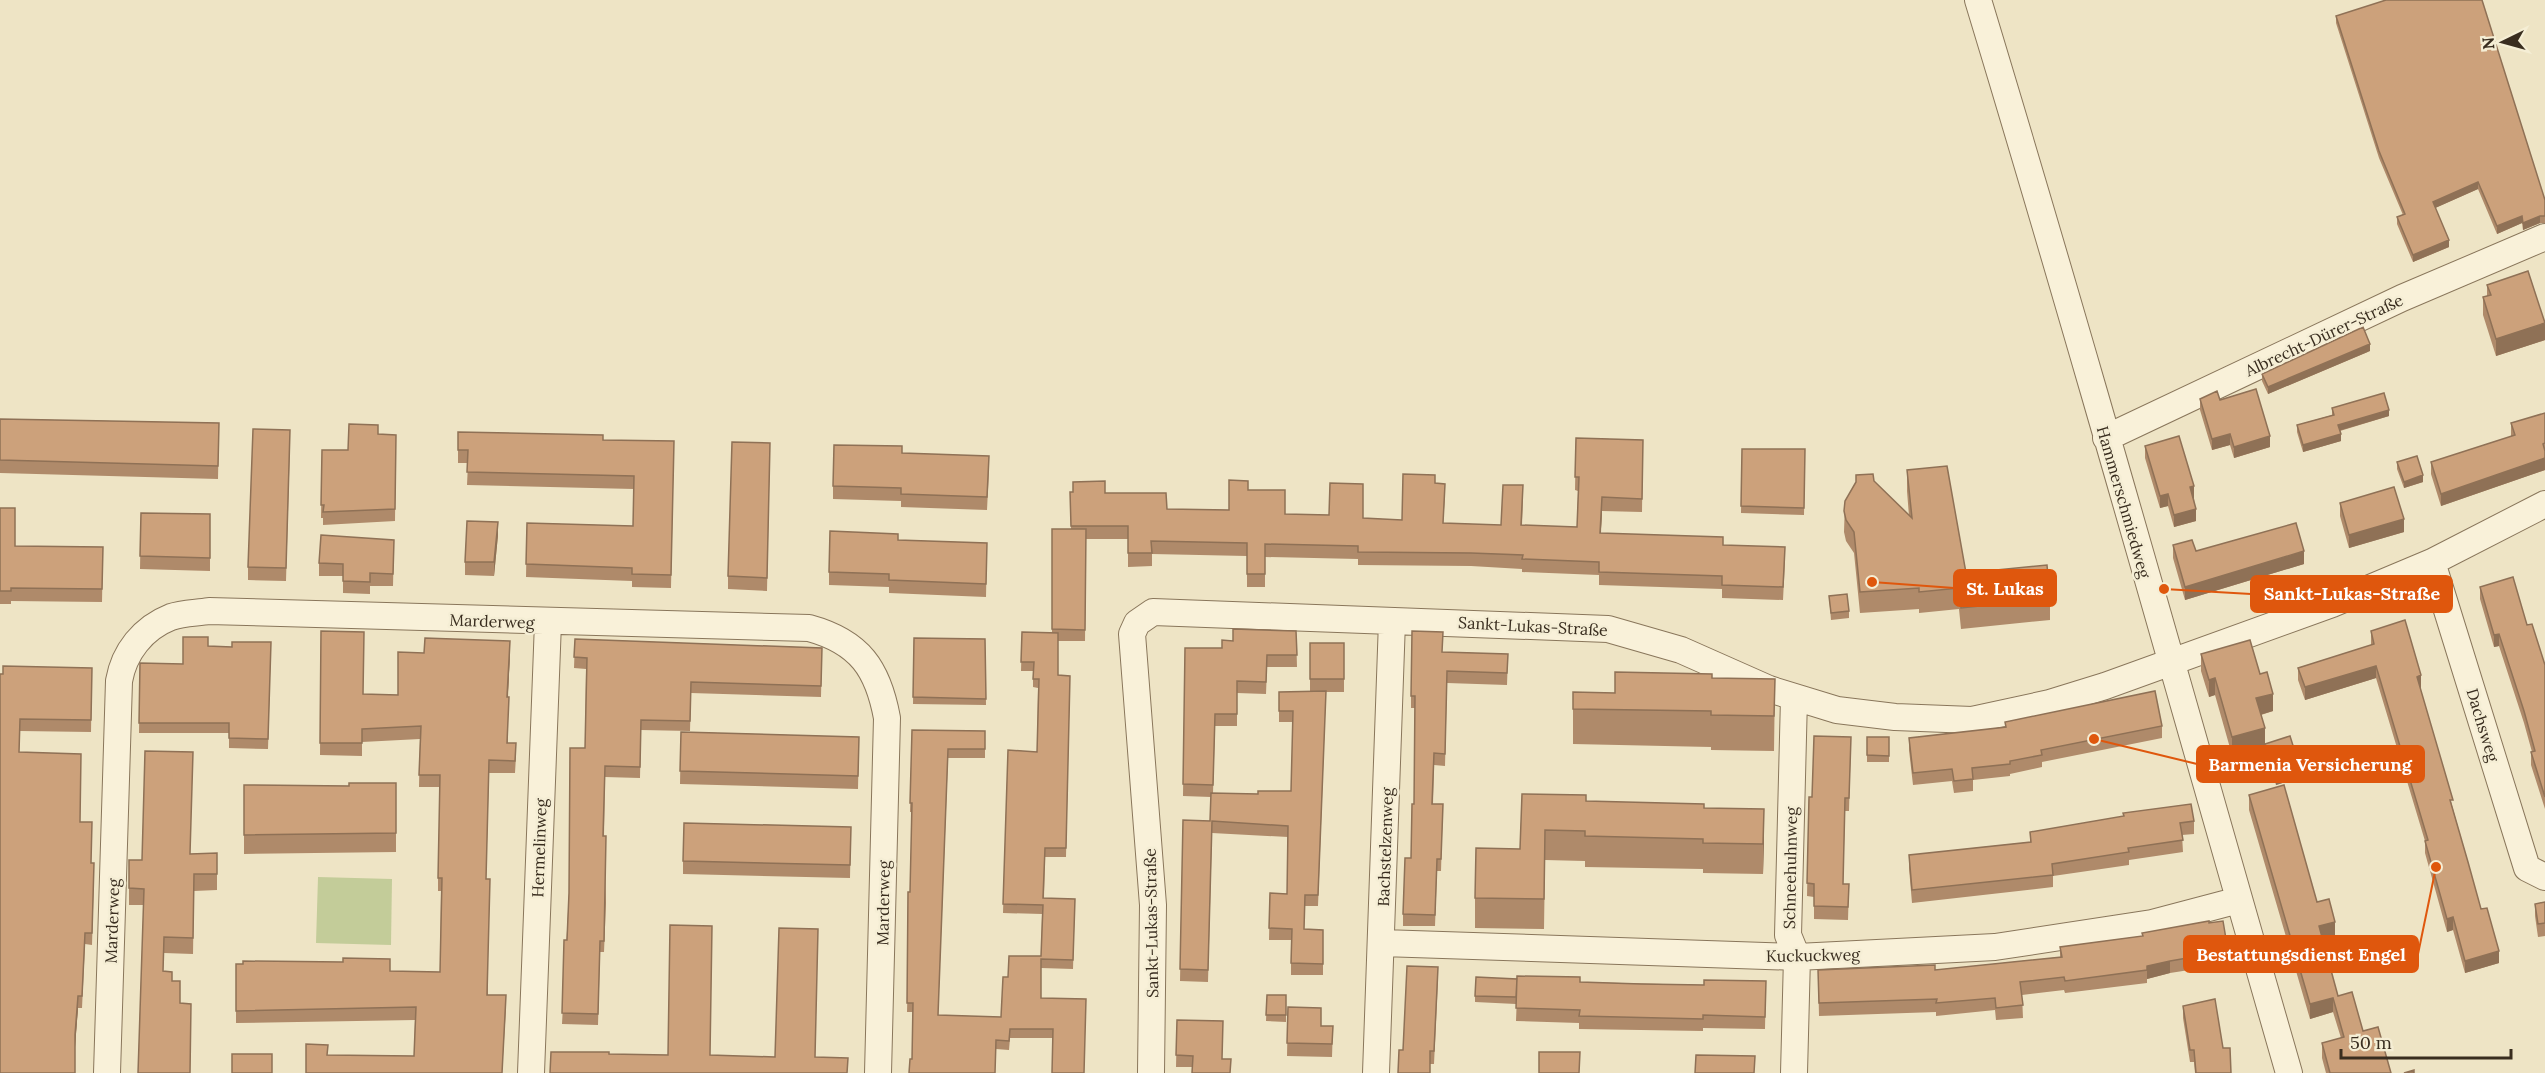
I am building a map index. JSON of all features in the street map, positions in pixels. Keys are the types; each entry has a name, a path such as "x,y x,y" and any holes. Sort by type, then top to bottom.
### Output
{"street":[{"name":"Hammerschmiedweg","path":"1978,0 2068,299 2289,1073"},
{"name":"Albrecht-Dürer-Straße","path":"2106,438 2403,298 2545,237"},
{"name":"Sankt-Lukas-Straße","path":"1151,1073 1154,928 1149,832 1132,634 1137,623 1152,612 1588,627 1620,631 1681,650 1735,675 1794,698 1837,710 1895,717 1972,720 2050,703 2171,663 2332,604 2432,562 2545,504"},
{"name":"Dachsweg","path":"2432,562 2527,868 2545,877"},
{"name":"Marderweg","path":"107,1073 119,681 122,666 141,635 172,617 209,611 809,628 842,641 868,663 881,689 888,731 878,1073"},
{"name":"Bachstelzenweg","path":"1376,1073 1392,621"},
{"name":"Hermelinweg","path":"531,1073 548,622"},
{"name":"Schneehuhnweg","path":"1794,698 1788,935 1797,957 1794,1073"},
{"name":"Kuckuckweg","path":"1382,943 1797,957 1995,947 2152,922 2240,900"}],"green space":[{"path":"318,877 392,879 391,945 316,943"}],"building":[{"path":"2386,0 2482,0 2545,200 2545,216 2523,223 2522,216 2497,226 2478,182 2433,202 2449,240 2413,255 2397,217 2405,214 2379,151 2336,16"},
{"path":"2528,271 2545,323 2496,339 2483,297 2491,295 2487,285"},
{"path":"2363,327 2370,344 2268,387 2262,374"},
{"path":"2256,389 2270,436 2234,447 2230,434 2212,439 2200,399 2217,391 2220,400"},
{"path":"2384,393 2389,410 2338,425 2341,434 2303,445 2297,425 2334,415 2332,408"},
{"path":"2545,413 2545,443 2543,444 2545,458 2441,494 2431,462 2515,435 2511,423"},
{"path":"0,419 219,423 218,466 0,460"},
{"path":"349,424 378,425 378,434 396,435 395,509 323,512 324,505 321,505 322,450 348,450"},
{"path":"253,429 290,430 286,568 248,567"},
{"path":"458,432 603,435 603,440 674,441 671,575 632,574 632,568 526,564 527,523 633,526 634,476 467,472 468,450 458,450"},
{"path":"2179,436 2194,486 2190,487 2196,509 2174,515 2168,494 2160,496 2145,446"},
{"path":"1576,438 1643,440 1642,499 1602,497 1600,533 1723,537 1723,545 1785,547 1783,587 1722,585 1722,576 1599,572 1599,562 1522,559 1523,555 1358,552 1358,546 1265,544 1265,574 1247,574 1247,543 1151,541 1152,553 1128,553 1128,526 1071,526 1070,492 1073,492 1073,482 1105,481 1105,493 1166,493 1167,509 1229,510 1229,480 1248,481 1248,490 1285,490 1285,514 1329,515 1330,483 1363,484 1363,518 1402,520 1403,474 1435,475 1435,483 1445,484 1443,523 1501,525 1503,485 1523,485 1521,525 1577,527 1579,477 1575,477"},
{"path":"732,442 770,443 767,578 728,576"},
{"path":"834,445 902,446 902,453 989,456 987,497 901,494 901,488 833,486"},
{"path":"1742,449 1805,449 1804,508 1741,506"},
{"path":"2417,456 2423,475 2404,482 2397,462"},
{"path":"1947,466 1966,573 2047,565 2050,599 1961,608 1959,588 1919,592 1919,588 1860,592 1854,532 1846,520 1844,511 1845,501 1856,482 1856,475 1873,474 1874,481 1912,518 1907,470"},
{"path":"2394,487 2404,519 2349,535 2340,503"},
{"path":"0,508 15,508 15,546 103,547 102,589 11,588 11,591 0,591"},
{"path":"141,513 210,514 210,558 140,556"},
{"path":"467,521 498,522 494,562 465,562"},
{"path":"2296,523 2304,551 2185,587 2173,545 2192,540 2196,551"},
{"path":"1052,529 1086,529 1085,630 1052,629"},
{"path":"830,531 898,534 898,540 987,543 986,584 889,580 889,574 829,572"},
{"path":"321,535 394,540 393,574 370,573 370,582 343,581 343,564 319,563"},
{"path":"2513,577 2527,625 2532,624 2545,665 2545,797 2531,752 2535,751 2524,711 2499,634 2494,635 2480,587"},
{"path":"1847,594 1849,611 1831,613 1829,596"},
{"path":"2405,620 2421,675 2417,677 2453,800 2450,800 2481,909 2487,908 2499,951 2465,961 2453,917 2447,919 2425,841 2428,840 2376,666 2305,687 2298,668 2374,644 2371,631"},
{"path":"1233,629 1296,631 1297,655 1267,655 1266,682 1237,681 1237,714 1215,714 1213,785 1183,784 1185,648 1222,648 1222,640 1233,641"},
{"path":"321,631 364,632 363,694 398,695 398,652 424,653 425,638 510,641 507,743 516,743 515,761 489,760 486,879 490,879 487,995 506,995 502,1073 306,1073 306,1044 328,1045 327,1055 414,1056 416,1007 236,1011 236,964 243,964 243,961 343,962 343,958 390,959 390,971 440,972 442,878 438,878 440,775 419,775 421,726 362,729 362,743 320,743"},
{"path":"1412,631 1443,632 1442,652 1508,654 1507,673 1447,671 1445,754 1434,753 1432,804 1443,804 1441,859 1437,859 1435,915 1403,914 1405,858 1411,858 1412,804 1414,804 1415,696 1411,696"},
{"path":"1022,632 1058,633 1058,675 1070,676 1066,848 1045,848 1043,898 1075,899 1073,960 1041,959 1041,998 1086,999 1084,1073 1052,1073 1053,1029 1010,1029 1009,1041 996,1040 995,1073 909,1073 910,1059 912,1059 913,1003 907,1003 912,730 985,731 985,749 948,749 938,1015 1001,1017 1003,977 1008,977 1009,956 1041,956 1043,905 1003,904 1008,750 1037,752 1039,679 1033,679 1034,662 1021,662"},
{"path":"183,637 208,637 208,646 232,647 232,642 271,642 268,739 229,738 229,723 139,723 140,663 183,664"},
{"path":"914,638 985,639 986,699 913,697"},
{"path":"575,639 822,648 821,686 691,682 690,721 641,720 640,767 605,766 604,941 600,941 598,1014 562,1013 564,940 567,940 569,893 570,748 585,748 587,658 574,657"},
{"path":"2250,640 2260,674 2267,672 2273,694 2256,698 2265,728 2232,737 2215,678 2209,680 2201,654"},
{"path":"1310,643 1344,643 1344,679 1310,679"},
{"path":"3,666 92,668 91,720 20,719 19,752 81,754 80,822 92,822 91,863 94,863 92,933 85,933 82,996 78,996 75,1035 75,1073 0,1073 0,674 3,674"},
{"path":"1615,672 1712,674 1712,678 1775,679 1774,716 1711,715 1711,711 1573,709 1573,692 1615,693"},
{"path":"1326,691 1318,895 1305,895 1304,929 1323,930 1323,964 1291,963 1292,929 1269,928 1270,893 1287,894 1288,826 1212,821 1208,970 1180,969 1183,820 1210,821 1211,793 1258,794 1258,791 1291,791 1293,711 1279,711 1279,692"},
{"path":"2155,691 2162,726 2041,750 2042,755 2010,761 2010,764 1972,768 1973,779 1954,781 1952,769 1913,773 1909,738 2006,727 2005,722"},
{"path":"681,732 859,737 858,776 680,771"},
{"path":"1814,736 1851,737 1849,798 1845,798 1843,884 1849,884 1848,907 1814,906 1814,884 1807,883 1809,797 1812,797"},
{"path":"2290,736 2301,771 2276,779 2265,744"},
{"path":"1867,737 1889,737 1889,756 1867,755"},
{"path":"145,751 193,752 190,854 217,853 217,874 194,874 193,938 164,937 163,971 172,972 172,981 180,981 180,1003 191,1004 190,1073 138,1073 144,889 129,888 129,860 142,860"},
{"path":"349,783 396,783 396,833 244,835 244,785 349,786"},
{"path":"2284,785 2317,902 2329,899 2335,922 2319,926 2338,996 2352,992 2363,1031 2378,1027 2391,1073 2330,1073 2322,1043 2344,1037 2333,998 2310,1004 2249,795"},
{"path":"1522,794 1586,795 1586,801 1704,804 1704,808 1764,809 1763,844 1703,843 1703,839 1585,836 1585,831 1545,830 1544,899 1475,898 1476,848 1520,849"},
{"path":"2191,804 2194,821 2180,823 2183,840 2128,848 2129,852 2052,864 2053,875 1912,890 1909,855 2031,842 2030,832 2124,816 2123,813"},
{"path":"684,823 851,827 850,865 683,861"},
{"path":"2545,902 2545,923 2538,924 2535,904"},
{"path":"2209,921 2209,923 2223,921 2228,951 2147,966 2147,970 2065,981 2064,977 2020,982 2023,1005 1996,1008 1995,998 1936,1003 1937,999 1819,1003 1818,970 1935,965 1935,970 2062,957 2060,947 2143,936 2142,933"},
{"path":"670,925 712,926 710,1055 775,1057 779,928 818,929 815,1057 848,1058 847,1073 550,1073 551,1052 668,1055"},
{"path":"1407,966 1438,967 1434,1051 1430,1051 1430,1073 1398,1073 1399,1050 1403,1050"},
{"path":"1517,976 1580,977 1580,982 1641,984 1704,985 1704,980 1766,981 1765,1017 1703,1015 1703,1019 1579,1016 1580,1010 1516,1008"},
{"path":"1476,977 1517,979 1516,997 1475,996"},
{"path":"1267,995 1286,995 1286,1015 1266,1015"},
{"path":"2215,999 2223,1048 2230,1048 2231,1073 2196,1073 2194,1050 2190,1050 2183,1006"},
{"path":"1288,1007 1321,1008 1321,1026 1333,1026 1332,1044 1287,1043"},
{"path":"1177,1020 1223,1021 1222,1059 1231,1059 1230,1073 1192,1073 1193,1056 1176,1055"},
{"path":"1539,1052 1580,1052 1579,1073 1539,1073"},
{"path":"232,1054 272,1054 272,1073 232,1073"},
{"path":"1696,1055 1755,1056 1754,1073 1695,1073"}],"place":[{"name":"St. Lukas","path":"1872,582"},
{"name":"Sankt-Lukas-Straße","path":"2164,589"},
{"name":"Barmenia Versicherung","path":"2094,739"},
{"name":"Bestattungsdienst Engel","path":"2436,867"}]}
